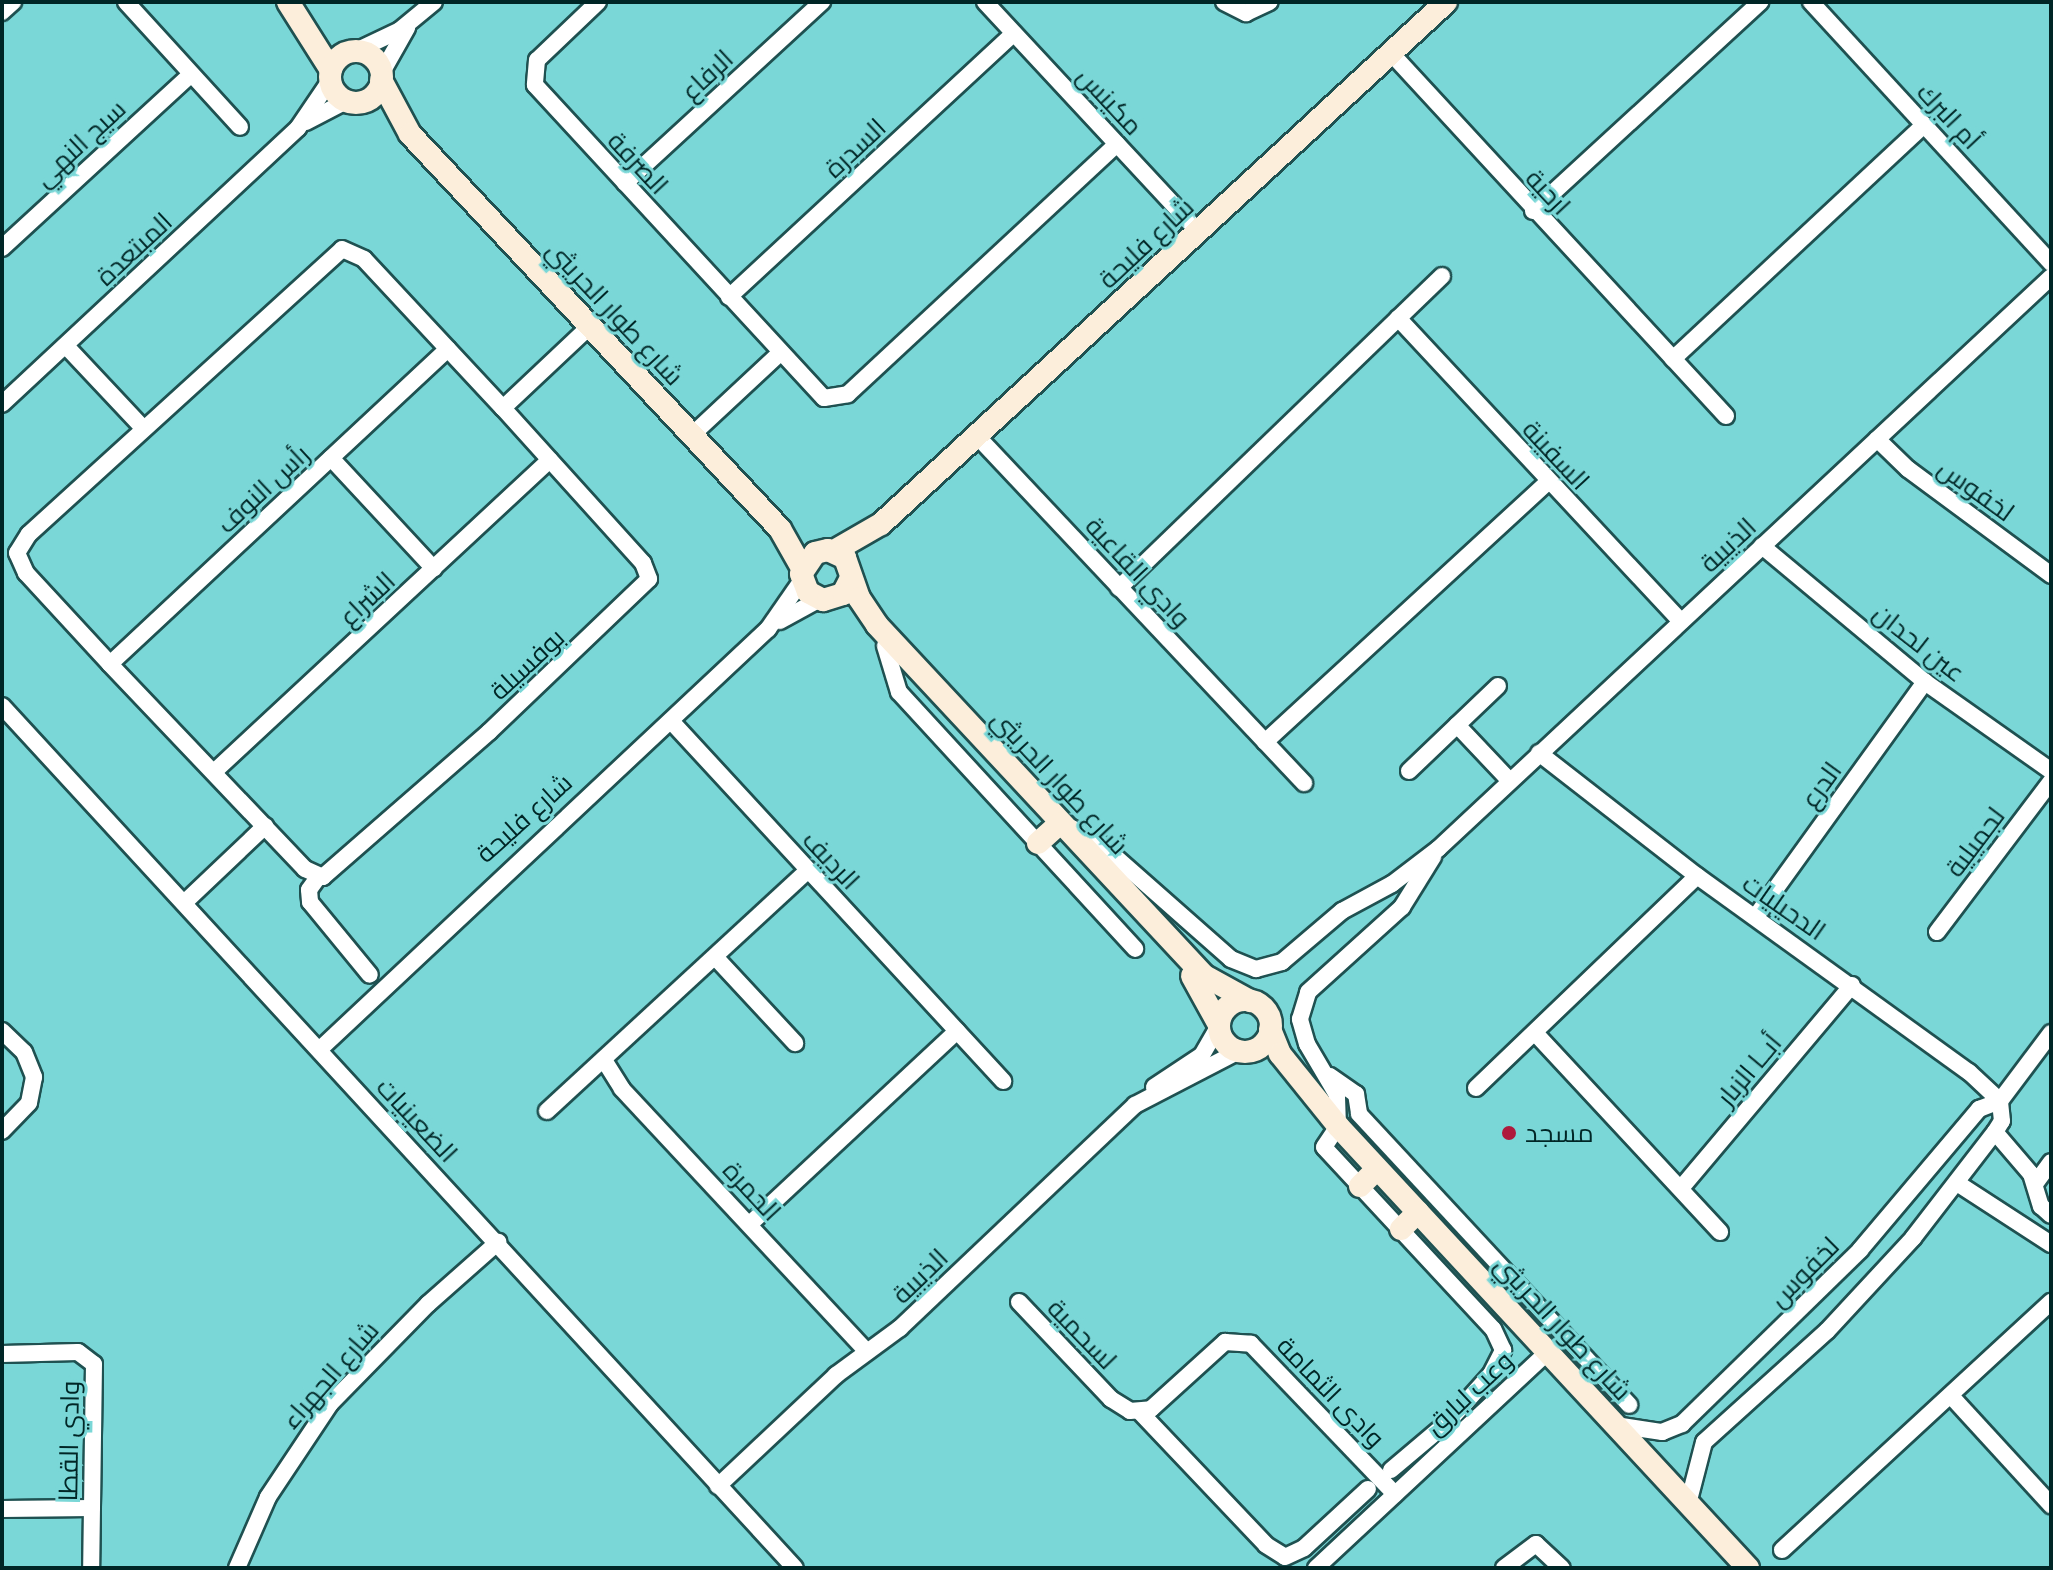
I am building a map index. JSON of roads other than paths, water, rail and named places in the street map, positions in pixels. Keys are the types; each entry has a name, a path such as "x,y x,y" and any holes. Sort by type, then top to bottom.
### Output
{"street":[{"path":"2,12 13,2"},
{"path":"126,2 240,127"},
{"path":"330,75 339,57 413,21 434,2"},
{"name":"الصرفة","path":"598,2 537,60 535,85 779,354 824,398 848,394 1117,144"},
{"name":"الرفاع","path":"625,183 822,2"},
{"name":"مكينس","path":"985,2 1199,232"},
{"path":"1224,2 1246,13 1270,2"},
{"name":"شارع فليحة","path":"828,551 881,524 1446,2"},
{"path":"1533,211 1760,2"},
{"name":"أم البرك","path":"1811,2 2051,263"},
{"path":"294,9 330,75 350,102 373,96 413,21"},
{"path":"294,9 355,51 373,58 381,77"},
{"name":"السدرة","path":"729,297 1014,33"},
{"name":"ارحية","path":"1391,53 1533,211 1726,416"},
{"name":"سيج النهي","path":"2,248 191,74"},
{"name":"المبتعدة","path":"2,404 298,128 330,75"},
{"name":"شارع طوار الحريثي","path":"381,77 410,134 780,529 802,574"},
{"name":"المبتعدة","path":"298,128 350,102"},
{"name":"شارع طوار الحريثي","path":"350,102 410,134"},
{"path":"1673,359 1924,125"},
{"name":"بوفسيلة","path":"342,249 364,259 448,349 643,563 649,579 645,587 339,868 319,876 305,869 110,664 26,573 17,553 29,534 342,249"},
{"path":"1119,588 1442,276"},
{"name":"الذيبية","path":"1051,831 1087,833 1191,929 1247,967 1265,969 1282,962 1342,911 1392,884 1438,849 2051,277"},
{"name":"السفينة","path":"1398,318 1681,621"},
{"path":"503,408 589,327"},
{"path":"66,346 143,428"},
{"name":"رأس النوف","path":"110,664 448,349"},
{"path":"692,435 779,354"},
{"name":"وادي القاعية","path":"977,436 1304,783"},
{"name":"لخفوس","path":"1877,439 1908,469 2051,575"},
{"path":"331,458 434,569"},
{"name":"الشراع","path":"215,771 550,460"},
{"path":"1265,742 1548,482"},
{"name":"شارع فليحة","path":"851,574 881,524"},
{"name":"شارع طوار الحريثي","path":"780,529 828,551"},
{"name":"عين لحدان","path":"1762,546 1925,682 2051,771"},
{"path":"828,551 851,574 843,594 824,600 808,592 802,574 828,551"},
{"name":"شارع فليحة","path":"319,1050 768,629 802,574"},
{"name":"شارع طوار الحريثي","path":"851,574 877,625 1051,831 1203,975 1250,1001"},
{"name":"شارع فليحة","path":"768,629 824,600"},
{"name":"شارع طوار الحريثي","path":"824,600 854,616 885,646 1051,831 1197,982 1219,1026"},
{"name":"الدرع","path":"1756,916 1925,682"},
{"path":"1409,771 1498,686"},
{"name":"الضعينيات","path":"2,706 795,1568"},
{"path":"2,732 15,720"},
{"name":"الرديف","path":"671,721 1003,1081"},
{"path":"1457,725 1510,781"},
{"name":"الدحيليات","path":"1539,753 1697,876 1969,1072 2000,1101"},
{"name":"لجميلية","path":"1937,932 2051,781"},
{"path":"184,903 265,826"},
{"path":"1051,831 1135,949"},
{"name":"الذيبية","path":"1360,1186 1324,1147 1338,1126 1337,1095 1330,1076 1304,1037 1304,1001 1318,981 1407,900 1438,849"},
{"path":"547,1111 717,959 808,870"},
{"path":"319,876 309,890 310,902 370,975"},
{"path":"1476,1088 1537,1035 1697,876"},
{"path":"1392,884 1407,900"},
{"path":"717,959 795,1043"},
{"name":"أبــا الزبار","path":"1682,1187 1852,985"},
{"path":"1250,1001 1267,1014 1270,1029 1260,1047 1242,1052 1222,1040 1219,1026 1230,1006 1250,1001"},
{"name":"الذيبية","path":"718,1486 867,1352 900,1328 1149,1095 1202,1055 1219,1026"},
{"name":"شارع طوار الحريثي","path":"1270,1029 1280,1054 1338,1126 1744,1567"},
{"path":"2,1031 24,1052 34,1077 29,1103 2,1131"},
{"path":"750,1224 957,1031"},
{"name":"لخفوس","path":"1615,1425 1662,1432 1682,1424 1852,1259 1979,1109 2000,1101 2051,1033"},
{"path":"1537,1035 1682,1187 1720,1232"},
{"name":"شارع طوار الحريثي","path":"1242,1052 1277,1069 1338,1126"},
{"name":"الذيبية","path":"1149,1095 1242,1052"},
{"name":"الحمرة","path":"604,1060 622,1089 867,1352"},
{"path":"1330,1076 1356,1094 1359,1114 1629,1405"},
{"name":"لخفوس","path":"1688,1504 1699,1453 1708,1437 1857,1301 1957,1183 1995,1132 2002,1121 2000,1101"},
{"path":"1995,1132 2035,1184 2041,1206 2051,1215"},
{"path":"2035,1184 2051,1162"},
{"path":"1377,1169 1360,1186 1493,1329 1503,1350 1491,1374 1448,1422 1391,1470"},
{"path":"1957,1183 2051,1244"},
{"path":"1401,1229 1418,1212"},
{"name":"شارع الجهراء","path":"237,1568 268,1497 330,1404 428,1304 498,1242"},
{"name":"لسحمية","path":"1019,1302 1111,1399 1140,1412"},
{"path":"1782,1550 1952,1397 2051,1302"},
{"name":"وادى الثمامة","path":"1140,1412 1159,1402 1225,1342 1251,1344 1395,1494"},
{"name":"وادي القطا","path":"2,1354 78,1352 90,1358 95,1371 91,1568"},
{"name":"وعب لبارق","path":"1316,1568 1548,1352"},
{"path":"1952,1397 2051,1505"},
{"path":"1140,1412 1266,1545 1285,1557 1304,1548 1368,1489"},
{"path":"2,1509 92,1508"},
{"path":"1504,1568 1536,1544 1562,1568"}],"place":[{"name":"مسجد","path":"1509,1133"}]}
